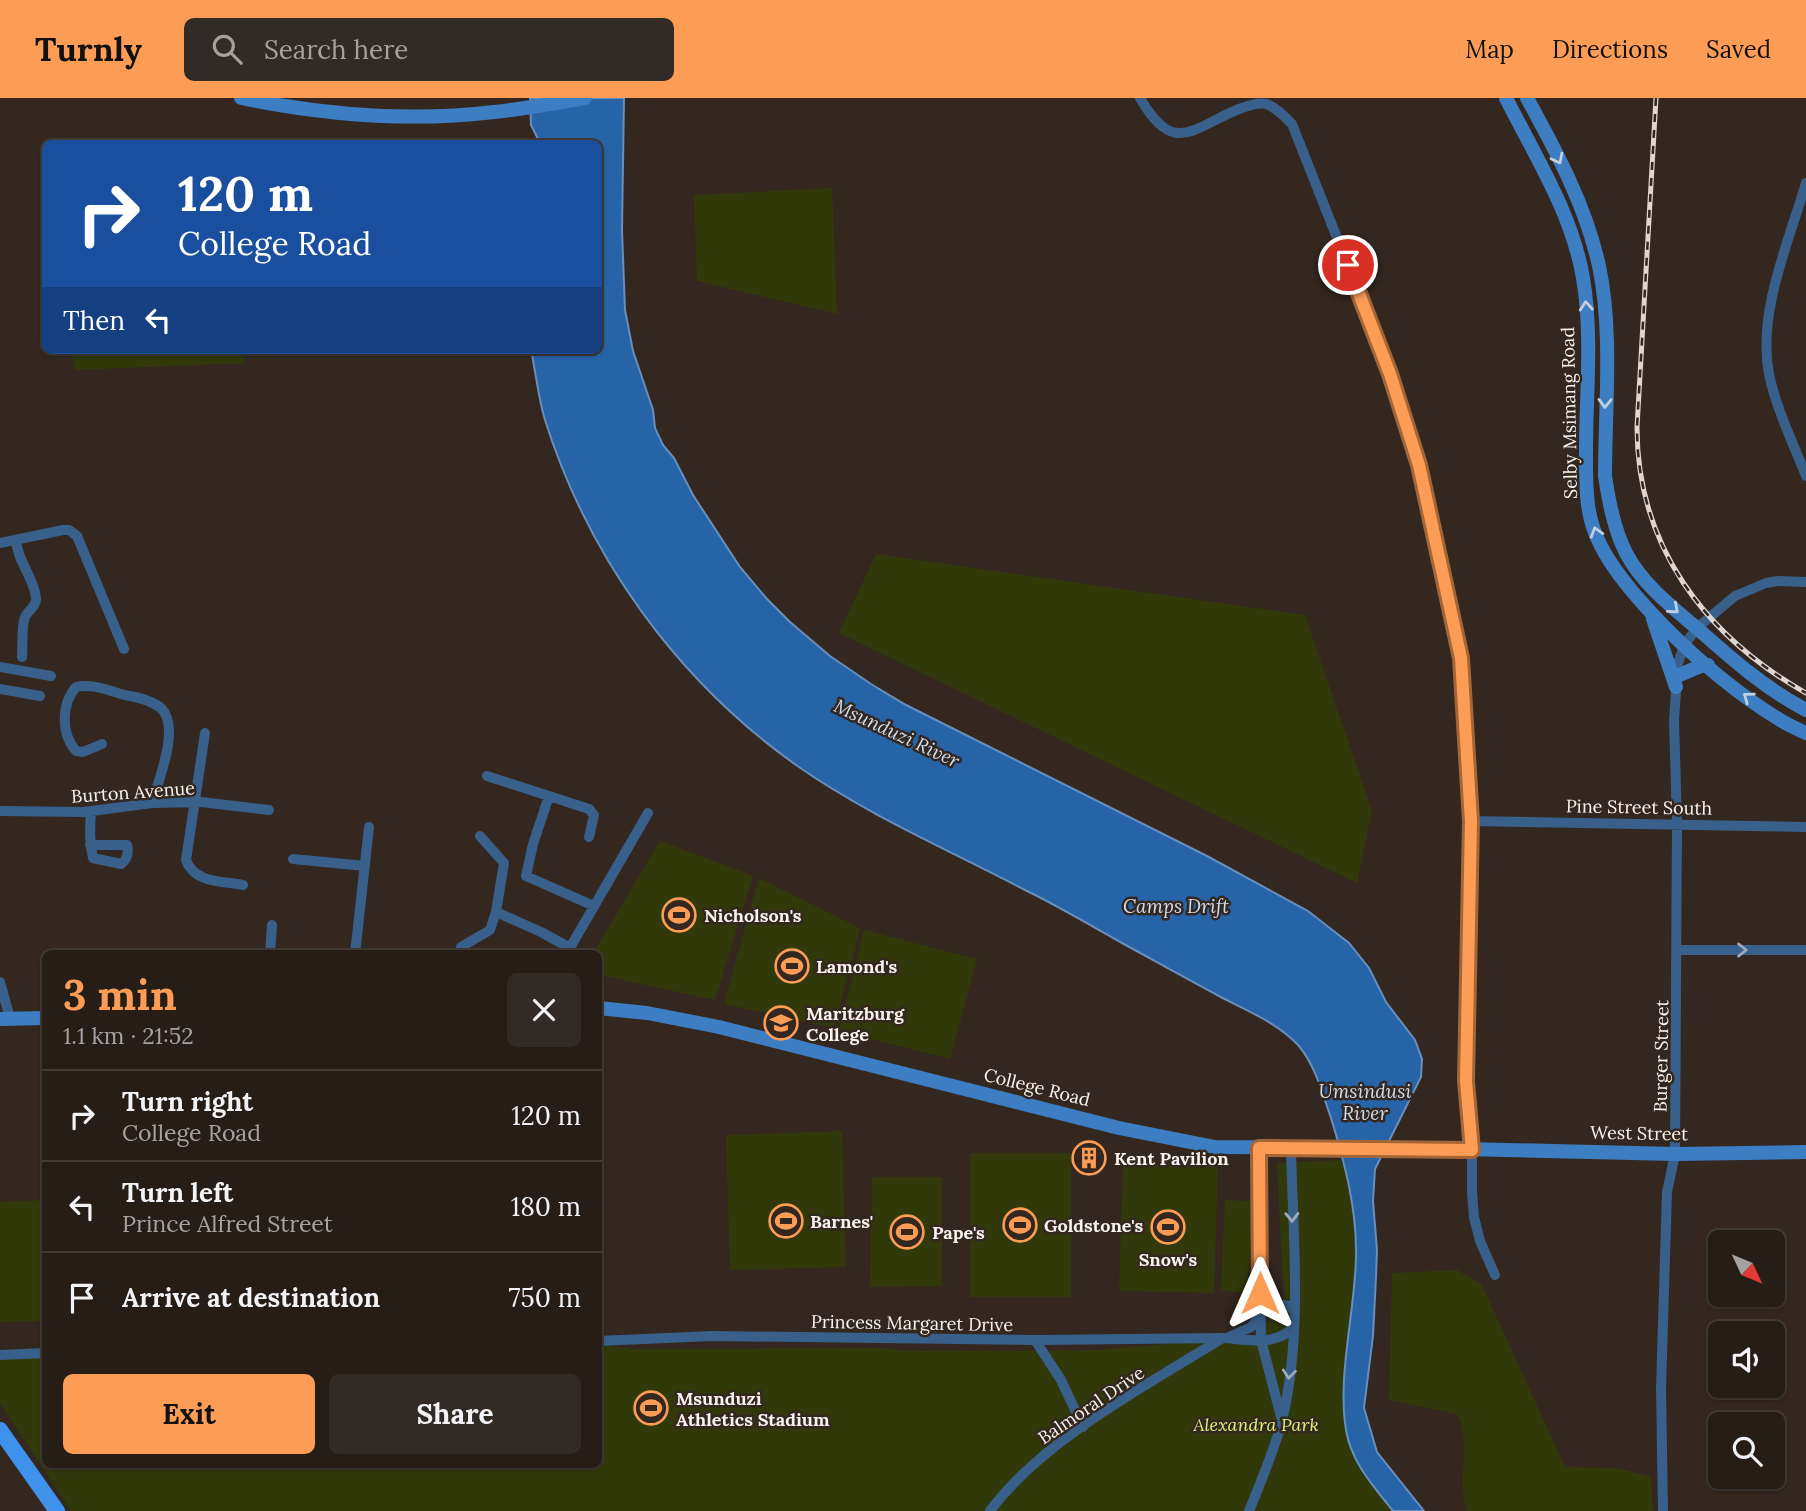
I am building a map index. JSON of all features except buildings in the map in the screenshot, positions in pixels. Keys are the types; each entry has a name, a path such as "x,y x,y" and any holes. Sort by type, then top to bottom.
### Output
{"main road":[{"path":"0,1430 57,1511"}],"street":[{"path":"241,98 311,111 385,116 493,113 585,98"},
{"path":"1140,98 1157,123 1174,133 1189,133 1229,113 1258,104 1266,104 1280,113 1296,130 1375,334 1419,465 1462,666 1471,821 1466,1081 1474,1217 1480,1241 1495,1275"},
{"name":"Selby Msimang Road","path":"1506,98 1568,222 1583,278 1588,352 1587,495 1594,526 1608,559 1650,610 1708,665 1766,710 1806,733"},
{"name":"Selby Msimang Road","path":"1527,98 1581,206 1599,266 1605,320 1605,475 1620,540 1637,569 1667,603 1749,674 1806,710"},
{"path":"1806,183 1769,312 1768,348 1769,372 1777,402 1806,475"},
{"path":"0,543 63,530 78,536 124,649"},
{"path":"16,540 17,553 25,566 36,597 24,621 22,657"},
{"path":"1685,644 1697,628 1722,605 1749,589 1778,581 1806,582"},
{"path":"1650,610 1677,682 1701,666 1708,665"},
{"name":"Burger Street","path":"1663,1511 1661,1390 1667,1192 1675,1154 1678,950 1677,823 1673,747 1678,663 1685,644"},
{"path":"0,667 51,676"},
{"path":"102,744 83,752 76,751 70,744 65,711 67,701 76,687 91,687 140,698 154,703 164,711 169,733 152,803"},
{"path":"0,689 40,696"},
{"path":"205,733 185,855 190,870 200,877 243,885"},
{"path":"487,776 589,808 593,812 594,820 589,837"},
{"path":"549,796 533,844 526,876 594,906"},
{"name":"Burton Avenue","path":"0,811 91,812 152,803 194,802 268,810"},
{"path":"90,845 91,812"},
{"path":"569,950 648,813"},
{"name":"Pine Street South","path":"1471,821 1806,827"},
{"path":"355,950 369,827"},
{"path":"461,947 490,930 496,912 504,863 480,836"},
{"path":"293,859 365,866"},
{"path":"496,912 541,932 567,950"},
{"path":"270,950 272,925"},
{"path":"1678,950 1806,950"},
{"path":"0,982 5,1018 42,1018"},
{"name":"College Road","path":"602,1009 647,1013 719,1027 1119,1128 1215,1147 1472,1150"},
{"path":"1259,1148 1261,1340 1282,1421"},
{"path":"1249,1511 1282,1421 1294,1327 1291,1149"},
{"name":"West Street","path":"1472,1150 1675,1154 1806,1152"},
{"path":"1260,1317 1265,1310 1276,1304 1289,1306 1294,1311"},
{"name":"Princess Margaret Drive","path":"1223,1338 1251,1327 1260,1317"},
{"path":"1261,1340 1281,1338 1294,1327"},
{"name":"Princess Margaret Drive","path":"602,1341 712,1336 1261,1340"},
{"name":"Balmoral Drive","path":"990,1511 1026,1470 1083,1427 1223,1338"},
{"path":"1035,1340 1061,1380 1083,1427"},
{"path":"0,1355 42,1353"}],"green space":[{"path":"832,188 837,314 697,281 694,195"},
{"path":"72,354 243,354 245,363 75,370"},
{"path":"876,554 1305,615 1372,811 1357,883 839,633"},
{"name":"Nicholson's","path":"660,841 753,876 715,1000 602,976 602,950 595,950"},
{"name":"Lamond's","path":"759,878 860,928 834,1028 724,1004"},
{"path":"864,930 977,959 950,1059 839,1031"},
{"name":"Barnes'","path":"842,1131 846,1267 730,1270 726,1135"},
{"name":"Goldstone's","path":"970,1153 1071,1153 1071,1297 970,1297"},
{"name":"Alexandra Park","path":"1344,1160 1353,1200 1356,1258 1344,1400 1346,1431 1363,1472 1393,1511 71,1511 43,1468 602,1468 602,1345 633,1349 1094,1350 1253,1337 1284,1304 1277,1163"},
{"name":"Snow's","path":"1123,1162 1218,1164 1214,1293 1119,1291"},
{"name":"Pape's","path":"872,1177 942,1177 942,1286 870,1287"},
{"path":"42,1200 42,1321 0,1322 0,1202"},
{"path":"1225,1200 1252,1201 1248,1292 1221,1291"},
{"path":"1457,1270 1482,1285 1565,1467 1617,1468 1651,1477 1653,1511 1467,1511 1463,1487 1463,1437 1457,1414 1389,1400 1392,1273"},
{"name":"Alexandra Park","path":"42,1357 42,1467 0,1403 0,1361 4,1358"}],"water":[{"name":"Camps Drift","path":"530,98 624,98 622,230 625,310 633,351 653,410 655,428 663,445 674,458 693,495 740,567 767,599 830,656 871,684 906,705 1207,856 1308,911 1349,943 1369,968 1386,1002 1415,1040 1422,1059 1421,1077 1375,1169 1373,1201 1376,1277 1373,1336 1364,1408 1377,1452 1424,1511 1393,1511 1364,1474 1349,1442 1344,1388 1356,1257 1352,1204 1331,1118 1314,1071 1299,1046 1281,1030 1261,1018 1050,902 880,816 796,765 753,732 676,656 613,568 586,521 564,471 545,420 532,354 602,354 602,140 538,140 531,125"}],"railway":[{"path":"1656,98 1637,427 1640,470 1649,511 1664,548 1684,583 1708,615 1737,644 1806,693"}],"place":[{"name":"Nicholson's","path":"679,915"},
{"name":"Lamond's","path":"792,966"},
{"name":"Maritzburg College","path":"781,1023"},
{"name":"Kent Pavilion","path":"1089,1158"},
{"name":"Barnes'","path":"786,1221"},
{"name":"Goldstone's","path":"1020,1225"},
{"name":"Snow's","path":"1168,1227"},
{"name":"Pape's","path":"907,1232"},
{"name":"Msunduzi Athletics Stadium","path":"651,1408"}],"route":[{"path":"1260,1293 1259,1148 1472,1150 1466,1081 1471,821 1461,658 1419,465 1390,374 1348,265"}],"water label":[{"name":"Msunduzi River","path":"897,733"},
{"name":"Umsindusi River","path":"1365,1102"}]}
